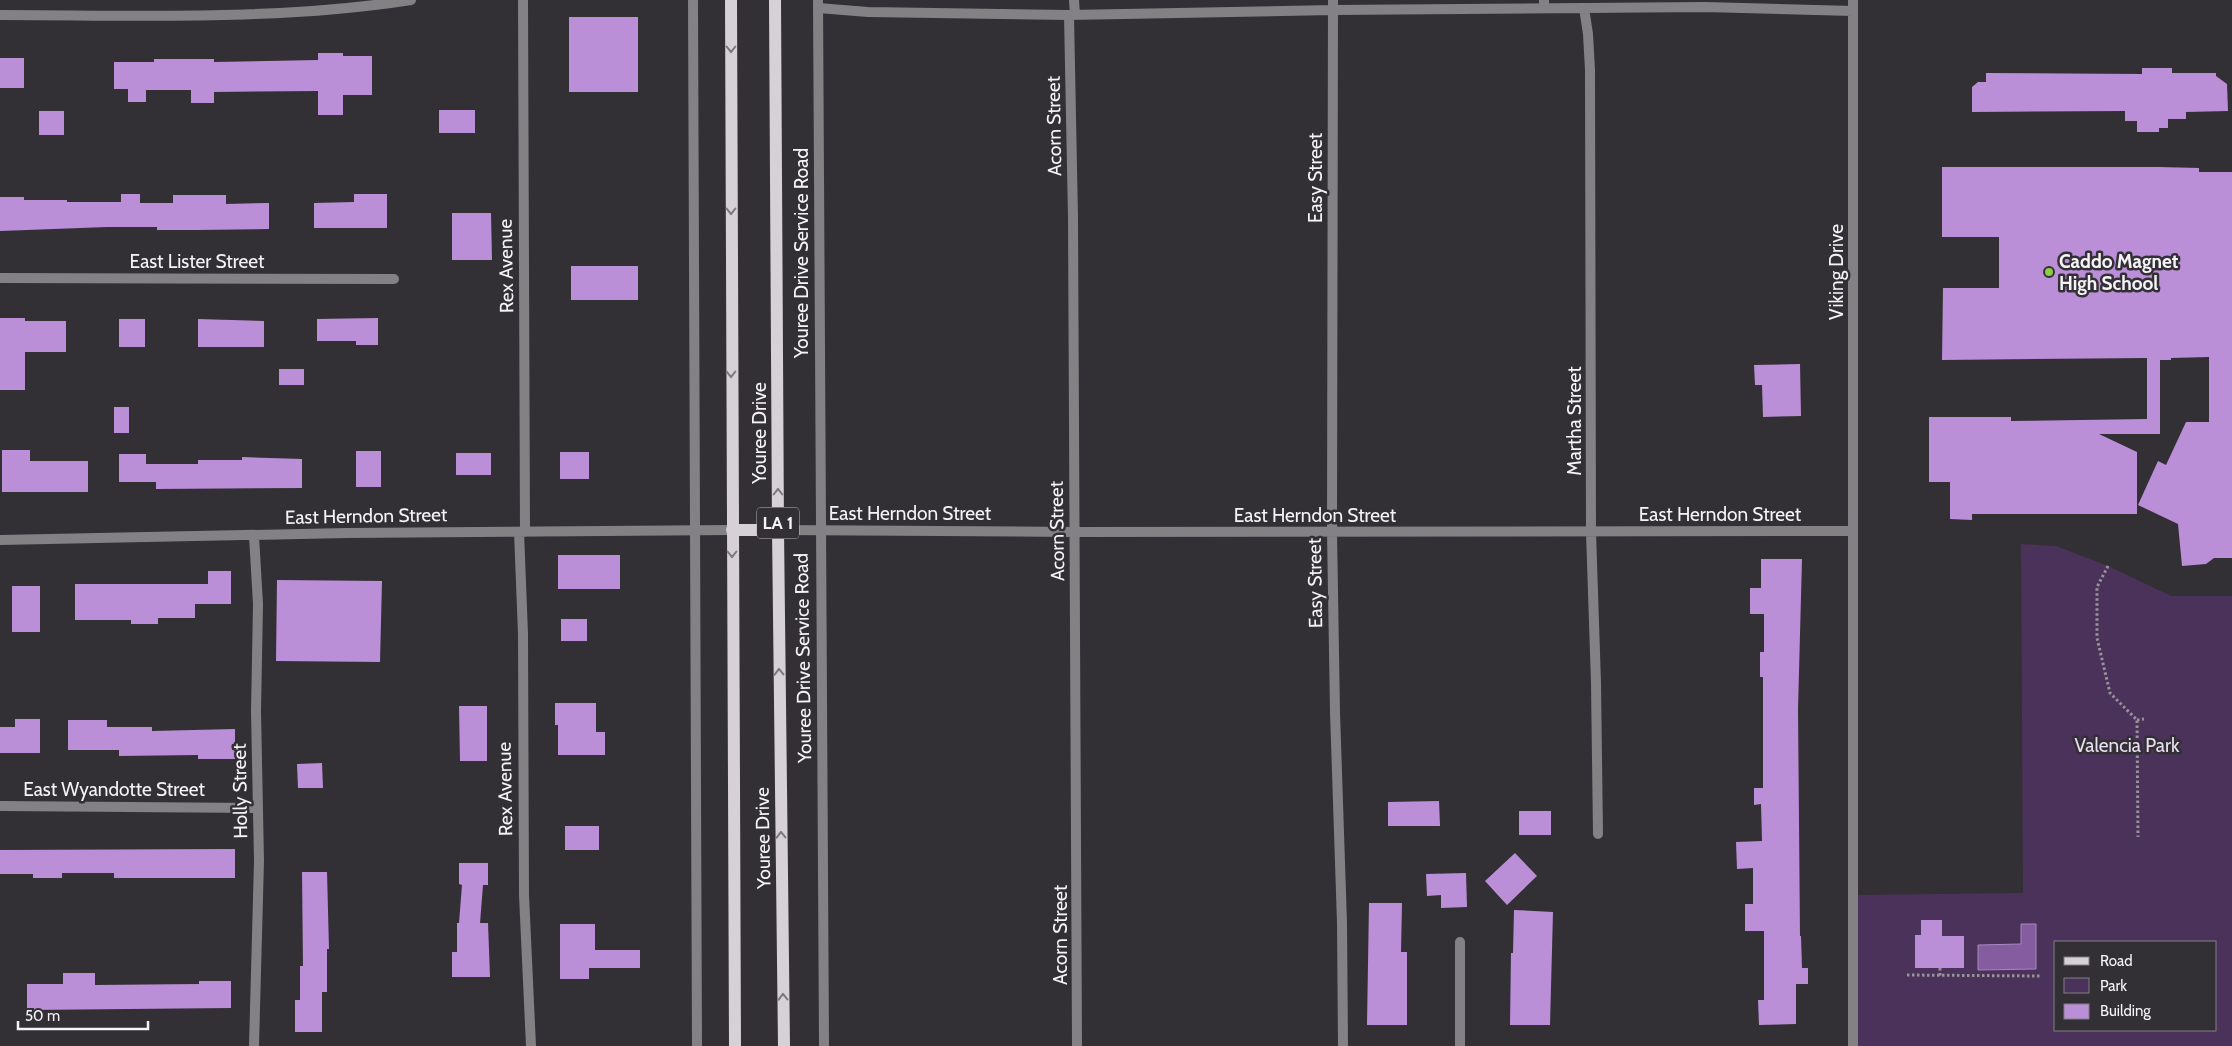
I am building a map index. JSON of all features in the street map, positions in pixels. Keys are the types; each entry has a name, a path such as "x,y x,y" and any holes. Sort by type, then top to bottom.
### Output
{"main road":[{"name":"Youree Drive","path":"731,0 735,1046"},
{"name":"Youree Drive","path":"776,0 778,530 784,1046"},
{"path":"732,530 778,530"}],"street":[{"path":"0,15 247,15 334,11 411,0"},
{"name":"Rex Avenue","path":"519,0 524,895 531,1046"},
{"path":"693,0 698,1046"},
{"name":"Acorn Street","path":"1074,0 1072,15 1077,1046"},
{"name":"Viking Drive","path":"1853,0 1853,1046"},
{"path":"818,4 868,12 1072,15 1333,5 1544,4 1584,8 1636,4 1853,11"},
{"name":"Youree Drive Service Road","path":"818,4 819,530 824,1046"},
{"name":"Easy Street","path":"1333,5 1332,532 1335,712 1342,923 1342,1046"},
{"name":"Martha Street","path":"1584,8 1590,70 1591,532 1598,834"},
{"name":"East Lister Street","path":"0,278 394,279"},
{"name":"East Herndon Street","path":"0,540 732,530"},
{"name":"East Herndon Street","path":"778,530 1074,532 1853,531"},
{"name":"Holly Street","path":"254,536 258,604 256,711 259,861 254,1046"},
{"name":"East Wyandotte Street","path":"0,806 258,808"},
{"path":"1460,942 1460,1046"}],"path":[{"path":"2108,566 2097,587 2097,638 2110,693 2137,720 2138,837"},
{"path":"2137,720 2144,719"},
{"path":"1940,968 1940,976"},
{"path":"1908,975 2041,976"}],"green space":[{"name":"Valencia Park","path":"2021,544 2056,546 2108,566 2171,596 2232,596 2232,1046 1853,1046 1853,895 2023,893"}],"shaded area":[{"path":"2021,924 2036,924 2036,969 1978,970 1978,945 2021,944"}],"building":[{"path":"569,17 638,17 638,92 569,92"},
{"path":"318,53 343,53 343,56 372,56 372,95 343,95 343,115 318,115 318,91 214,92 214,103 191,103 191,90 146,90 146,102 128,102 128,89 114,89 114,62 154,62 154,59 214,59 214,62 318,60"},
{"path":"0,58 24,58 24,88 0,88"},
{"path":"2142,68 2172,68 2172,73 2216,73 2216,76 2227,84 2228,111 2186,112 2186,119 2168,119 2168,128 2159,128 2159,132 2137,132 2137,121 2125,121 2125,111 1972,112 1972,87 1978,82 1986,82 1986,73 2142,74"},
{"path":"439,110 475,110 475,133 439,133"},
{"path":"39,111 64,111 64,135 39,135"},
{"path":"1942,167 2159,167 2199,168 2199,172 2232,172 2232,558 2214,558 2206,564 2182,566 2178,524 2138,505 2158,461 2166,465 2186,422 2209,422 2209,357 2160,360 2160,434 2099,434 2137,452 2137,514 1972,514 1972,520 1950,519 1950,482 1929,482 1929,417 2011,417 2011,421 2147,419 2147,358 1942,360 1943,288 1999,288 1999,237 1942,237"},
{"path":"121,194 140,194 140,203 173,203 173,195 226,195 226,204 269,203 269,229 157,230 157,227 107,227 0,231 0,197 24,197 24,200 67,200 67,202 121,202"},
{"path":"354,194 387,194 387,228 314,228 314,203 354,202"},
{"path":"452,213 491,213 492,260 452,260"},
{"path":"571,266 638,266 638,300 571,300"},
{"path":"0,318 25,318 25,321 66,321 66,352 25,352 25,390 0,390"},
{"path":"378,318 378,345 356,345 356,341 317,341 317,319"},
{"path":"119,319 145,319 145,347 119,347"},
{"path":"198,319 264,321 264,347 198,347"},
{"path":"1800,364 1801,416 1763,417 1762,385 1755,385 1754,365"},
{"path":"279,369 304,369 304,385 279,385"},
{"path":"114,407 129,407 129,433 114,433"},
{"path":"2,450 30,450 30,461 88,461 88,492 2,492"},
{"path":"356,451 381,451 381,487 356,487"},
{"path":"560,452 589,452 589,479 560,479"},
{"path":"456,453 491,453 491,475 456,475"},
{"path":"119,454 146,454 146,464 198,464 198,460 242,460 242,457 302,459 302,488 156,489 156,482 119,482"},
{"path":"558,555 620,555 620,589 558,589"},
{"path":"1761,559 1802,559 1798,709 1800,936 1802,968 1808,968 1808,984 1796,984 1796,1024 1759,1025 1758,1000 1764,1000 1764,931 1745,931 1745,904 1753,904 1753,868 1737,869 1736,842 1762,841 1761,804 1754,805 1754,788 1763,788 1763,677 1760,677 1760,652 1764,652 1764,614 1750,614 1750,588 1761,588"},
{"path":"208,571 231,571 231,604 195,604 195,618 158,618 158,624 131,624 131,620 75,620 75,584 208,584"},
{"path":"277,580 382,581 380,662 276,661"},
{"path":"12,586 40,586 40,632 12,632"},
{"path":"561,619 587,619 587,641 561,641"},
{"path":"555,703 596,703 596,732 605,732 605,755 558,755 558,725 555,725"},
{"path":"459,706 487,706 487,761 460,761"},
{"path":"15,719 40,719 40,753 0,753 0,727 15,727"},
{"path":"68,720 107,720 107,727 152,727 152,731 235,729 235,759 198,759 198,755 119,756 119,750 68,750"},
{"path":"322,763 323,788 298,788 297,764"},
{"path":"1439,801 1440,826 1388,826 1388,802"},
{"path":"1519,811 1551,811 1551,835 1519,835"},
{"path":"565,826 599,826 599,850 565,850"},
{"path":"235,849 235,878 114,878 114,873 62,873 62,878 33,878 33,874 0,874 0,850"},
{"path":"1515,853 1537,876 1507,905 1485,881"},
{"path":"459,863 488,863 488,885 483,885 480,923 488,923 490,977 452,977 452,952 457,952 457,923 459,923 462,885 459,884"},
{"path":"302,872 327,872 329,949 327,949 327,992 322,992 322,1032 295,1032 295,1000 300,1000 300,966 303,966"},
{"path":"1466,873 1467,907 1441,908 1441,895 1427,896 1426,874"},
{"path":"1369,903 1402,903 1401,952 1407,952 1407,1025 1367,1025"},
{"path":"1514,910 1553,912 1550,1025 1510,1025 1511,953 1513,953"},
{"path":"1921,920 1942,920 1942,936 1964,936 1964,968 1915,968 1915,935 1921,935"},
{"path":"560,924 595,924 595,950 640,950 640,968 589,968 589,979 560,979"},
{"path":"63,973 95,973 95,985 199,984 199,981 231,981 231,1008 27,1010 27,984 63,984"}],"place":[{"name":"Caddo Magnet High School","path":"2049,272"}]}
